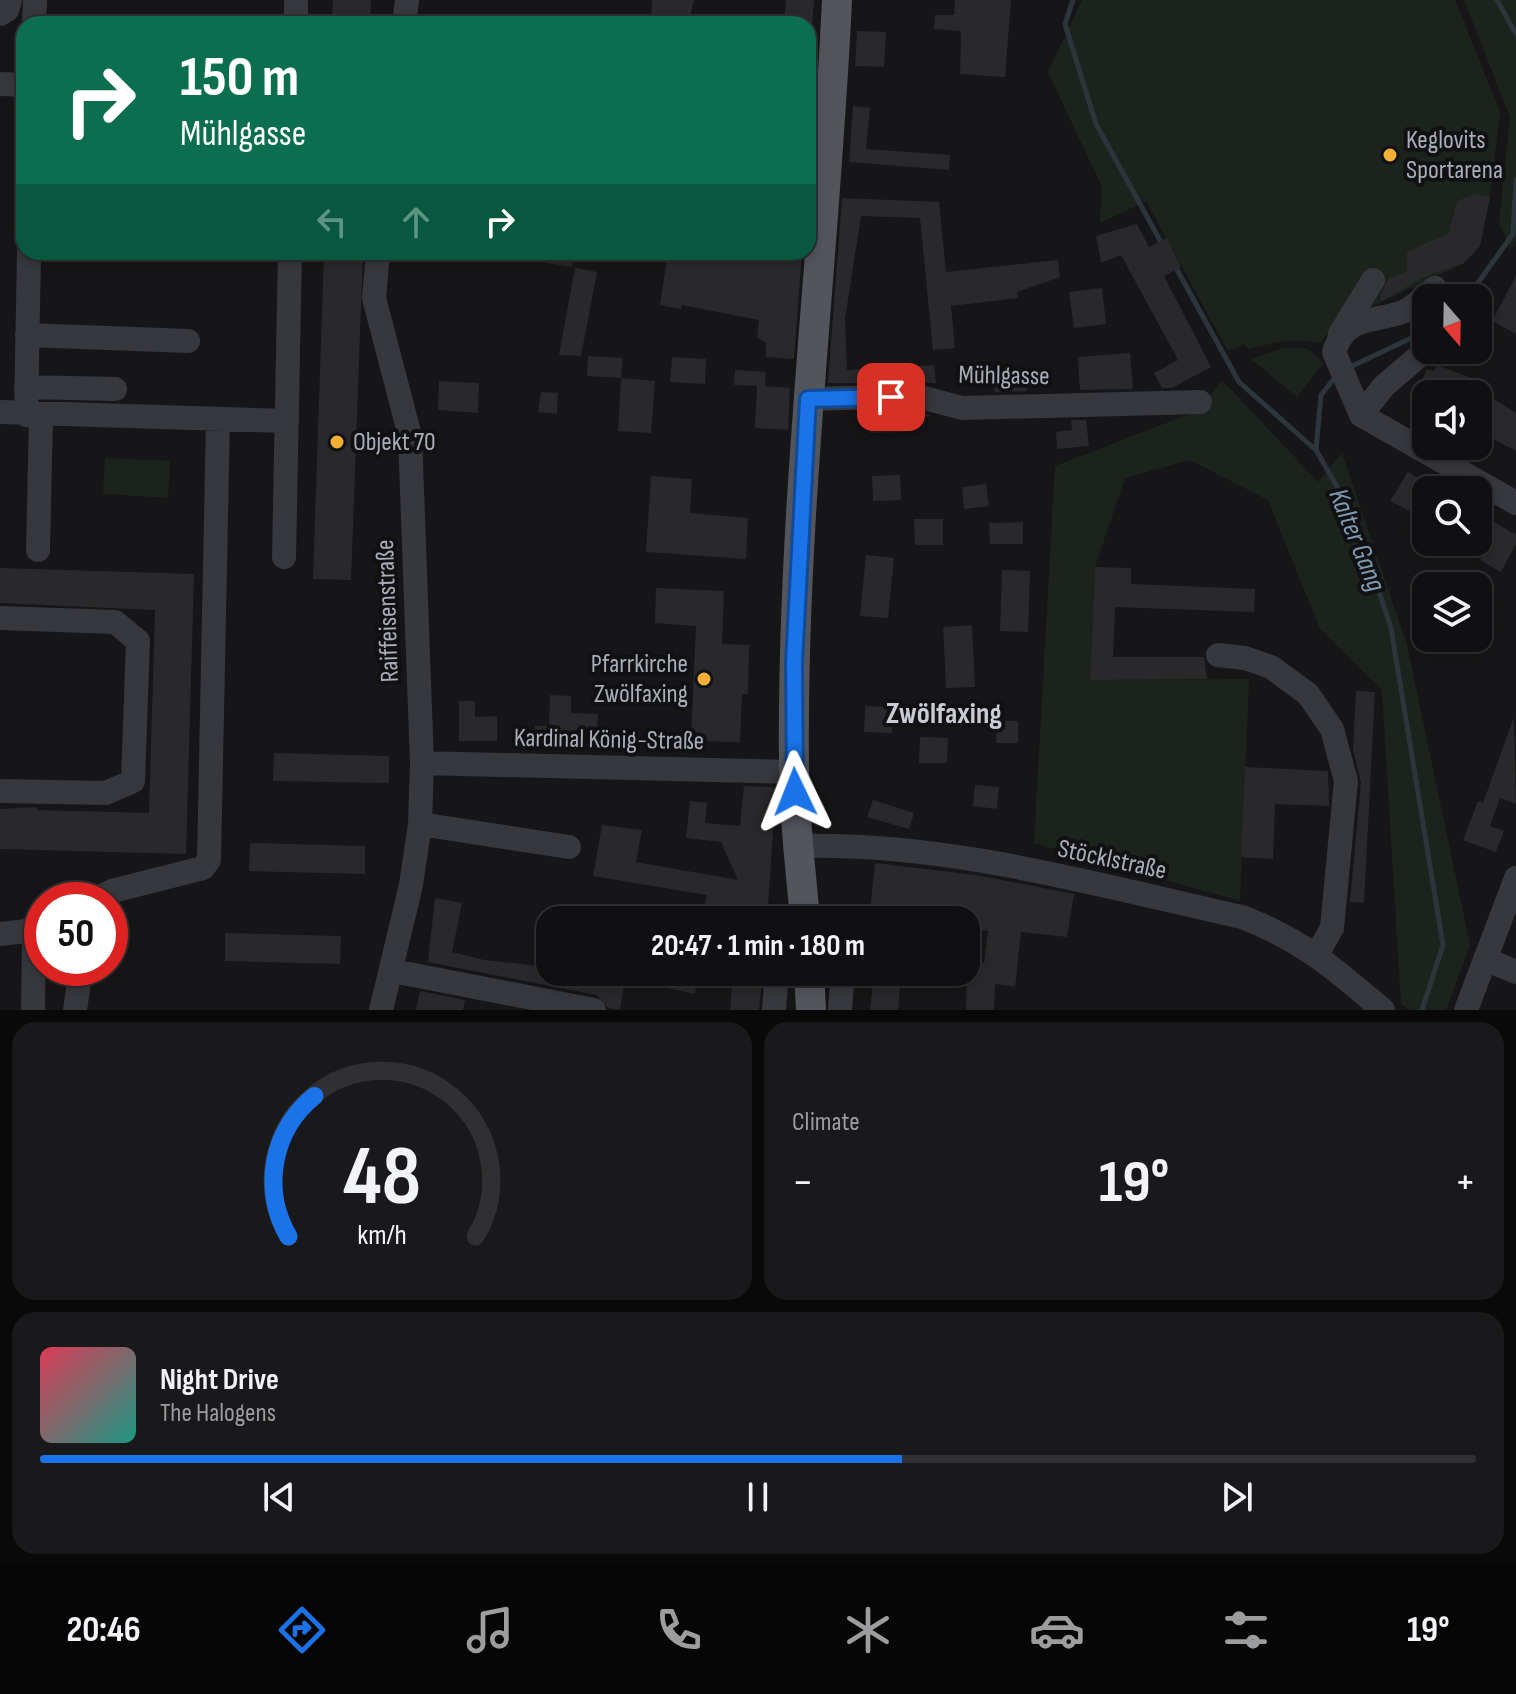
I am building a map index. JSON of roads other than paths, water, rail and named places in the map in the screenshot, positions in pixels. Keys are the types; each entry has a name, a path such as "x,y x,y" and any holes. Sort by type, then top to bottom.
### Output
{"main road":[{"path":"803,906 794,772 794,663 808,399 829,172 837,0"},
{"path":"810,986 811,1010"}],"street":[{"path":"0,14 7,10 10,0"},
{"path":"29,260 26,387 33,415 38,550"},
{"path":"284,557 290,260"},
{"name":"Raiffeisenstraße","path":"377,260 374,298 410,436 422,763 420,824 393,971 381,1010"},
{"path":"1373,280 1340,334 1334,352 1361,415 1516,503"},
{"path":"1340,334 1358,322 1406,310 1412,305"},
{"path":"27,335 188,341"},
{"path":"1361,415 1384,386 1412,362"},
{"path":"26,387 115,389"},
{"name":"Mühlgasse","path":"808,399 917,396 962,408 1200,402"},
{"path":"0,412 287,421"},
{"path":"128,887 203,868 209,860 218,419"},
{"path":"0,618 115,622 138,641 133,781 106,793 0,791"},
{"path":"1218,655 1245,658 1271,667 1308,694 1332,729 1346,781 1332,928 1317,954"},
{"name":"Kardinal König-Straße","path":"422,763 794,772"},
{"path":"420,824 569,847"},
{"name":"Stöcklstraße","path":"799,846 903,850 1044,874 1242,917 1282,932 1317,954 1383,1010"},
{"path":"1466,1010 1516,878"},
{"path":"0,934 24,928"},
{"path":"1485,959 1516,972"},
{"path":"393,971 594,1010"},
{"path":"33,986 33,1010"},
{"path":"75,1010 78,986"},
{"path":"774,1010 776,986"},
{"path":"840,1010 842,986"}],"waterway":[{"name":"Kalter Gang","path":"1073,0 1065,24 1096,124 1162,244"},
{"path":"1497,0 1516,34"},
{"path":"1477,284 1513,234 1516,180"},
{"name":"Kalter Gang","path":"1175,266 1239,382 1316,450 1355,518 1391,628 1443,945 1422,1010"},
{"path":"1348,368 1412,338"},
{"path":"1316,450 1321,395 1336,376"}],"place":[{"name":"Keglovits Sportarena","path":"1390,155"},
{"name":"Objekt 70","path":"337,442"},
{"name":"Pfarrkirche Zwölfaxing","path":"704,679"}],"district":[{"name":"Zwölfaxing","path":"944,714"}]}
